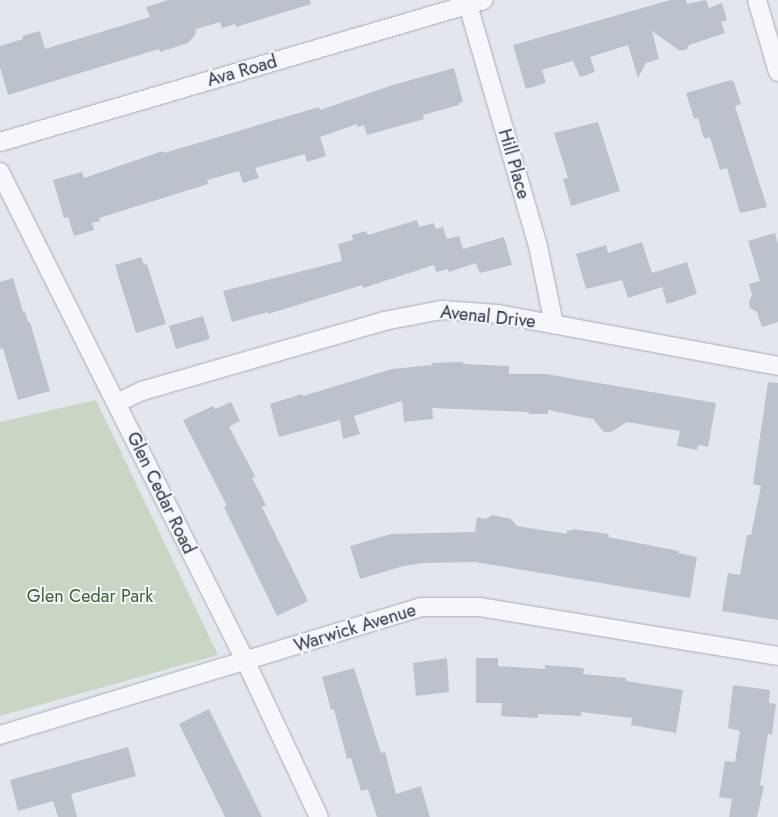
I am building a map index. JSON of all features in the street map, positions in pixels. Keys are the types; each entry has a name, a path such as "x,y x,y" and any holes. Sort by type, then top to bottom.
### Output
{"street":[{"path":"757,0 778,72"},
{"name":"Ava Road","path":"0,142 476,2"},
{"name":"Hill Place","path":"476,2 538,246 554,324"},
{"name":"Glen Cedar Road","path":"0,172 246,662 319,817"},
{"name":"Avenal Drive","path":"117,402 142,391 405,315 441,310 456,310 474,314 498,314 778,366"},
{"name":"Warwick Avenue","path":"0,735 246,662 421,607 461,606 504,610 778,656"}],"green space":[{"name":"Glen Cedar Park","path":"96,400 218,655 0,716 0,422"}],"building":[{"path":"168,0 310,0 311,4 236,27 235,24 222,28 220,22 196,29 195,35 188,43 160,52 159,49 8,95 0,67 0,46 23,39 22,36 40,31 45,49 150,17 146,7"},
{"path":"670,0 686,0 687,4 706,0 709,8 722,3 727,20 721,22 725,33 689,45 687,49 680,51 652,31 659,59 646,63 638,78 628,45 590,57 595,72 580,77 573,61 542,70 546,83 526,89 513,45"},
{"path":"454,68 463,102 459,103 459,105 423,115 424,119 367,135 364,125 357,127 357,124 320,137 326,156 307,162 305,154 255,168 259,178 243,183 239,171 207,180 208,184 99,218 100,221 92,223 94,230 74,236 68,217 64,218 53,180 82,172 84,178 163,151 164,153 319,107 320,110 393,85"},
{"path":"731,80 734,82 741,104 735,106 767,207 740,213 727,168 720,170 710,137 704,139 698,118 694,119 686,93"},
{"path":"598,122 620,191 571,206 563,179 568,178 554,133"},
{"path":"417,220 419,227 434,223 436,229 443,227 447,239 459,236 463,249 504,237 512,265 480,273 476,263 449,272 448,269 436,272 434,265 363,288 362,285 268,314 268,312 232,322 223,291 342,261 338,244 353,240 352,235 366,231 368,235"},
{"path":"775,233 778,245 778,322 762,327 757,312 750,308 749,302 752,295 749,284 760,281 748,241"},
{"path":"642,242 652,273 687,262 697,294 667,304 662,287 628,298 622,280 586,289 576,254 606,245 608,253"},
{"path":"141,257 144,265 147,264 166,324 136,333 115,265"},
{"path":"13,278 23,312 25,311 28,322 30,322 50,391 18,400 3,348 0,349 0,282"},
{"path":"203,316 210,339 176,349 169,326"},
{"path":"463,362 463,364 509,366 509,374 546,374 716,403 708,447 698,445 697,450 677,446 680,431 627,422 611,432 604,432 593,419 548,410 548,414 529,414 529,412 432,408 433,419 404,422 402,401 354,416 360,434 343,439 340,420 279,437 270,404 392,369 432,365 432,363"},
{"path":"768,382 778,383 778,620 722,611 728,573 740,575 747,535 751,535 761,486 753,484"},
{"path":"231,402 240,421 229,427 255,476 252,478 266,505 262,507 308,601 277,616 224,507 227,506 183,420 213,406 215,409"},
{"path":"492,515 511,519 517,526 567,534 567,530 572,531 572,529 609,534 608,537 679,551 678,553 697,557 690,598 475,562 424,563 403,566 360,579 350,546 391,534 475,532 477,517 486,519"},
{"path":"447,658 449,692 416,696 413,663"},
{"path":"476,658 498,658 498,666 545,669 545,665 584,668 583,674 626,678 626,681 683,690 676,733 631,725 632,718 581,712 581,716 538,714 538,718 501,716 502,703 476,703"},
{"path":"354,668 381,753 385,752 396,794 421,786 430,817 377,817 368,789 361,791 351,758 347,759 334,709 331,710 322,677"},
{"path":"733,685 770,690 769,703 776,704 772,735 768,734 760,785 764,786 757,817 729,817 732,799 719,797 725,761 735,762 740,731 728,728"},
{"path":"209,709 262,817 225,817 179,724"},
{"path":"128,747 136,776 71,794 77,817 58,817 53,801 18,811 10,780"}]}
